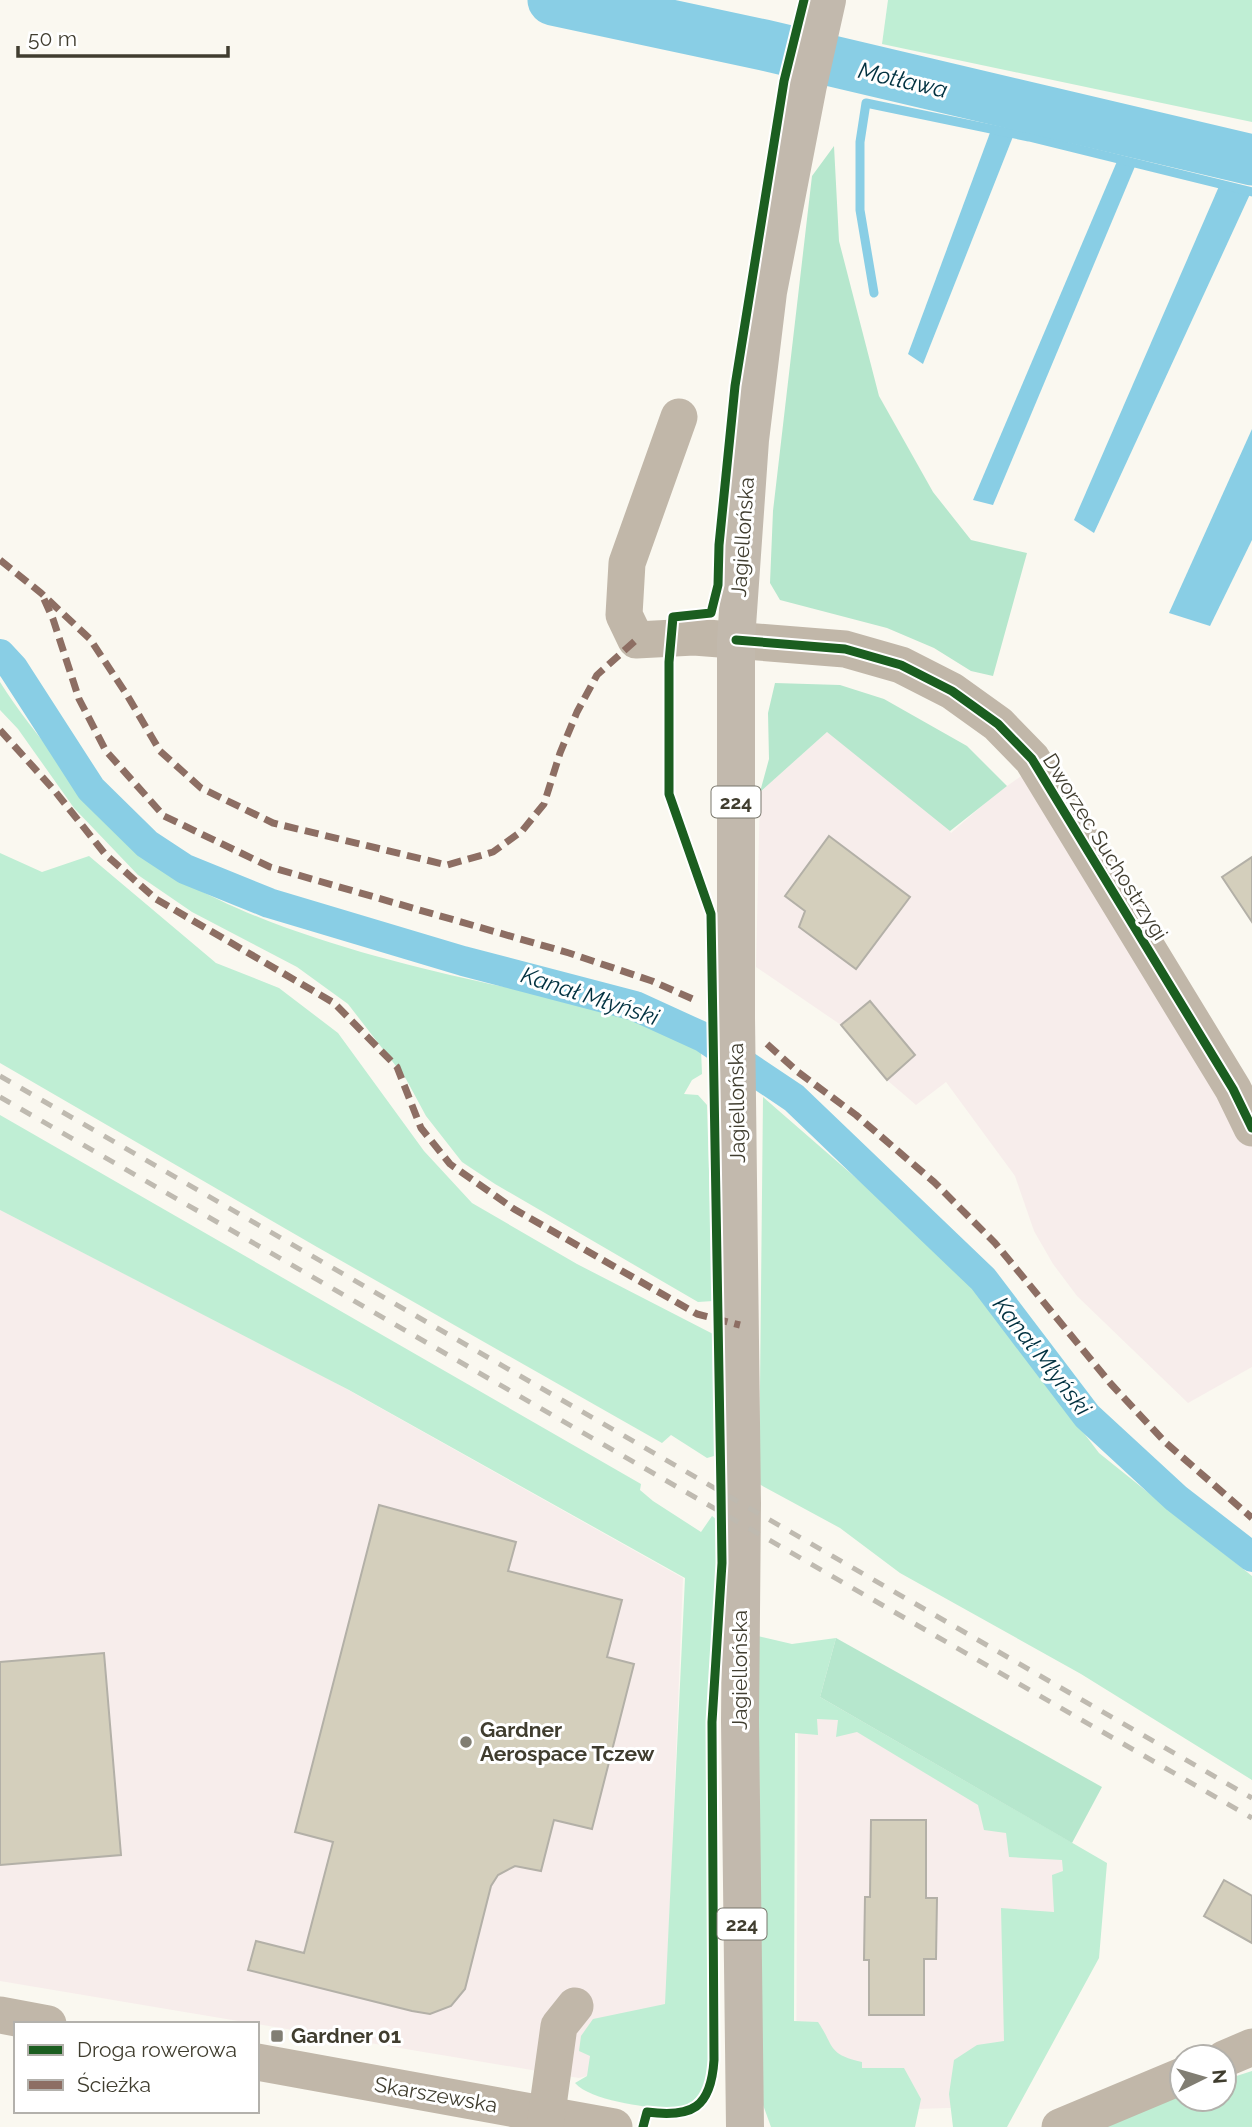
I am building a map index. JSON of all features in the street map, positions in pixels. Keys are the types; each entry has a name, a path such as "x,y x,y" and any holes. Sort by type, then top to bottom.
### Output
{"main road":[{"name":"Jagiellońska","path":"745,2127 740,1721 742,1503 736,1018 736,640 750,440 768,292 807,85 823,16"}],"street":[{"name":"Dworzec Suchostrzygi","path":"679,417 627,564 624,615 636,640 694,637 845,649 901,665 951,691 998,724 1032,759 1233,1089 1252,1128"},
{"path":"545,2121 559,2025 575,2006"},
{"path":"0,2015 37,2022"},
{"name":"Skarszewska","path":"259,2063 545,2121 614,2127"},
{"path":"1060,2127 1168,2082"}],"shaded area":[{"path":"827,732 907,758 951,833 993,796 1034,767 1252,1130 1252,1367 1188,1403 1077,1296 1053,1264 1034,1231 1015,1176 946,1082 916,1105 887,1080 841,1025 756,967 760,792"},
{"path":"0,1210 327,1378 683,1578 664,2057 579,2078 259,2024 259,2022 245,2022 0,1981"},
{"path":"798,1690 1104,1866 979,2107 855,2111 796,2103"}],"green space":[{"path":"888,0 1252,0 1252,122 882,44"},
{"path":"834,146 839,241 879,396 933,492 971,540 1027,553 993,676 971,671 934,648 887,628 780,600 770,583 773,511 812,176"},
{"path":"0,682 42,740 125,839 160,867 202,891 297,932 446,974 578,1001 701,1049 702,1074 692,1080 684,1094 698,1095 707,1105 713,1301 698,1302 462,1162 426,1116 406,1079 348,1004 297,967 192,912 138,875 74,808 18,729 0,710"},
{"path":"775,683 840,685 884,699 967,746 1007,786 950,831 827,732 760,792 769,759 768,713"},
{"path":"0,853 42,872 89,856 216,963 279,988 338,1033 424,1151 472,1203 577,1264 715,1335 714,1456 707,1458 671,1435 662,1443 0,1063"},
{"path":"763,1097 956,1265 1099,1453 1252,1576 1252,1780 1081,1674 900,1573 840,1528 759,1484"},
{"path":"0,1115 641,1484 640,1490 653,1501 701,1532 712,1516 716,1519 716,1587 707,1712 710,2064 702,2090 693,2102 667,2110 645,2107 593,2094 575,2083 587,2076 590,2056 579,2051 581,2036 593,2019 665,2004 685,1578 349,1390 0,1210"},
{"path":"758,1636 792,1644 836,1638 820,1697 1107,1863 1099,1958 1007,2127 953,2127 949,2094 954,2060 977,2045 1004,2041 1001,1908 1054,1912 1052,1875 1063,1871 1062,1860 1009,1857 1006,1833 984,1830 978,1805 857,1732 836,1737 838,1720 817,1719 818,1735 795,1733 794,2021 818,2022 833,2048 843,2056 862,2062 862,2068 904,2068 921,2099 915,2127 771,2127 762,2102"},
{"path":"836,1638 1102,1787 1072,1843 820,1697"},
{"path":"1252,2071 1252,2127 1103,2127 1168,2100 1168,2113 1238,2113 1238,2076"}],"water":[{"path":"991,130 1014,134 923,364 908,354"},
{"path":"1118,159 1136,164 993,505 973,500"},
{"path":"1220,184 1251,192 1094,533 1074,520"},
{"path":"1252,429 1252,540 1210,626 1169,613"}],"building":[{"path":"829,836 910,897 856,969 799,927 805,911 785,896"},
{"path":"1252,857 1252,922 1222,877"},
{"path":"870,1001 915,1055 887,1080 841,1025"},
{"name":"Gardner Aerospace Tczew","path":"379,1505 516,1542 508,1571 622,1600 607,1657 634,1664 592,1829 554,1820 541,1871 515,1866 498,1875 491,1886 465,1989 451,2006 430,2014 248,1970 256,1941 304,1953 333,1842 295,1832"},
{"path":"104,1653 121,1855 0,1865 0,1662"},
{"path":"871,1820 926,1820 926,1898 937,1898 936,1959 924,1959 924,2015 869,2015 869,1960 864,1960 865,1897 870,1897"},
{"path":"1224,1880 1252,1896 1252,1943 1204,1916"}],"waterway":[{"name":"Motława","path":"553,0 764,45 1252,160"},
{"path":"874,293 860,210 860,142 866,103 1029,137 1252,192"},
{"name":"Kanał Młyński","path":"0,654 13,668 91,789 147,844 185,869 269,903 463,961 635,1006 703,1037 794,1098 983,1279 1087,1416 1176,1498 1252,1557"}],"railway":[{"path":"0,1076 1252,1798"},
{"path":"0,1097 1252,1818"}],"marked path":[{"path":"0,560 41,593 90,639 160,751 201,788 273,823 447,865 493,852 522,831 544,804 560,753 577,712 597,675 636,640"},
{"path":"44,599 79,699 106,751 164,816 270,867 569,953 652,981 695,1000"},
{"path":"0,730 54,790 105,854 156,899 334,1003 397,1067 421,1128 450,1164 514,1209 697,1314 740,1325"},
{"path":"767,1044 934,1182 995,1243 1111,1384 1166,1443 1252,1518"}],"cycle path":[{"path":"643,2127 647,2112 676,2113 696,2106 709,2089 714,2060 712,1722 722,1563 711,914 669,794 669,662 673,617 711,613 718,585 719,545 735,386 784,81 804,0"},
{"path":"736,640 845,649 901,665 952,691 998,724 1032,759 1233,1089 1252,1128"}],"place":[{"name":"Gardner Aerospace Tczew","path":"466,1742"},
{"name":"Gardner 01","path":"277,2036"}]}
